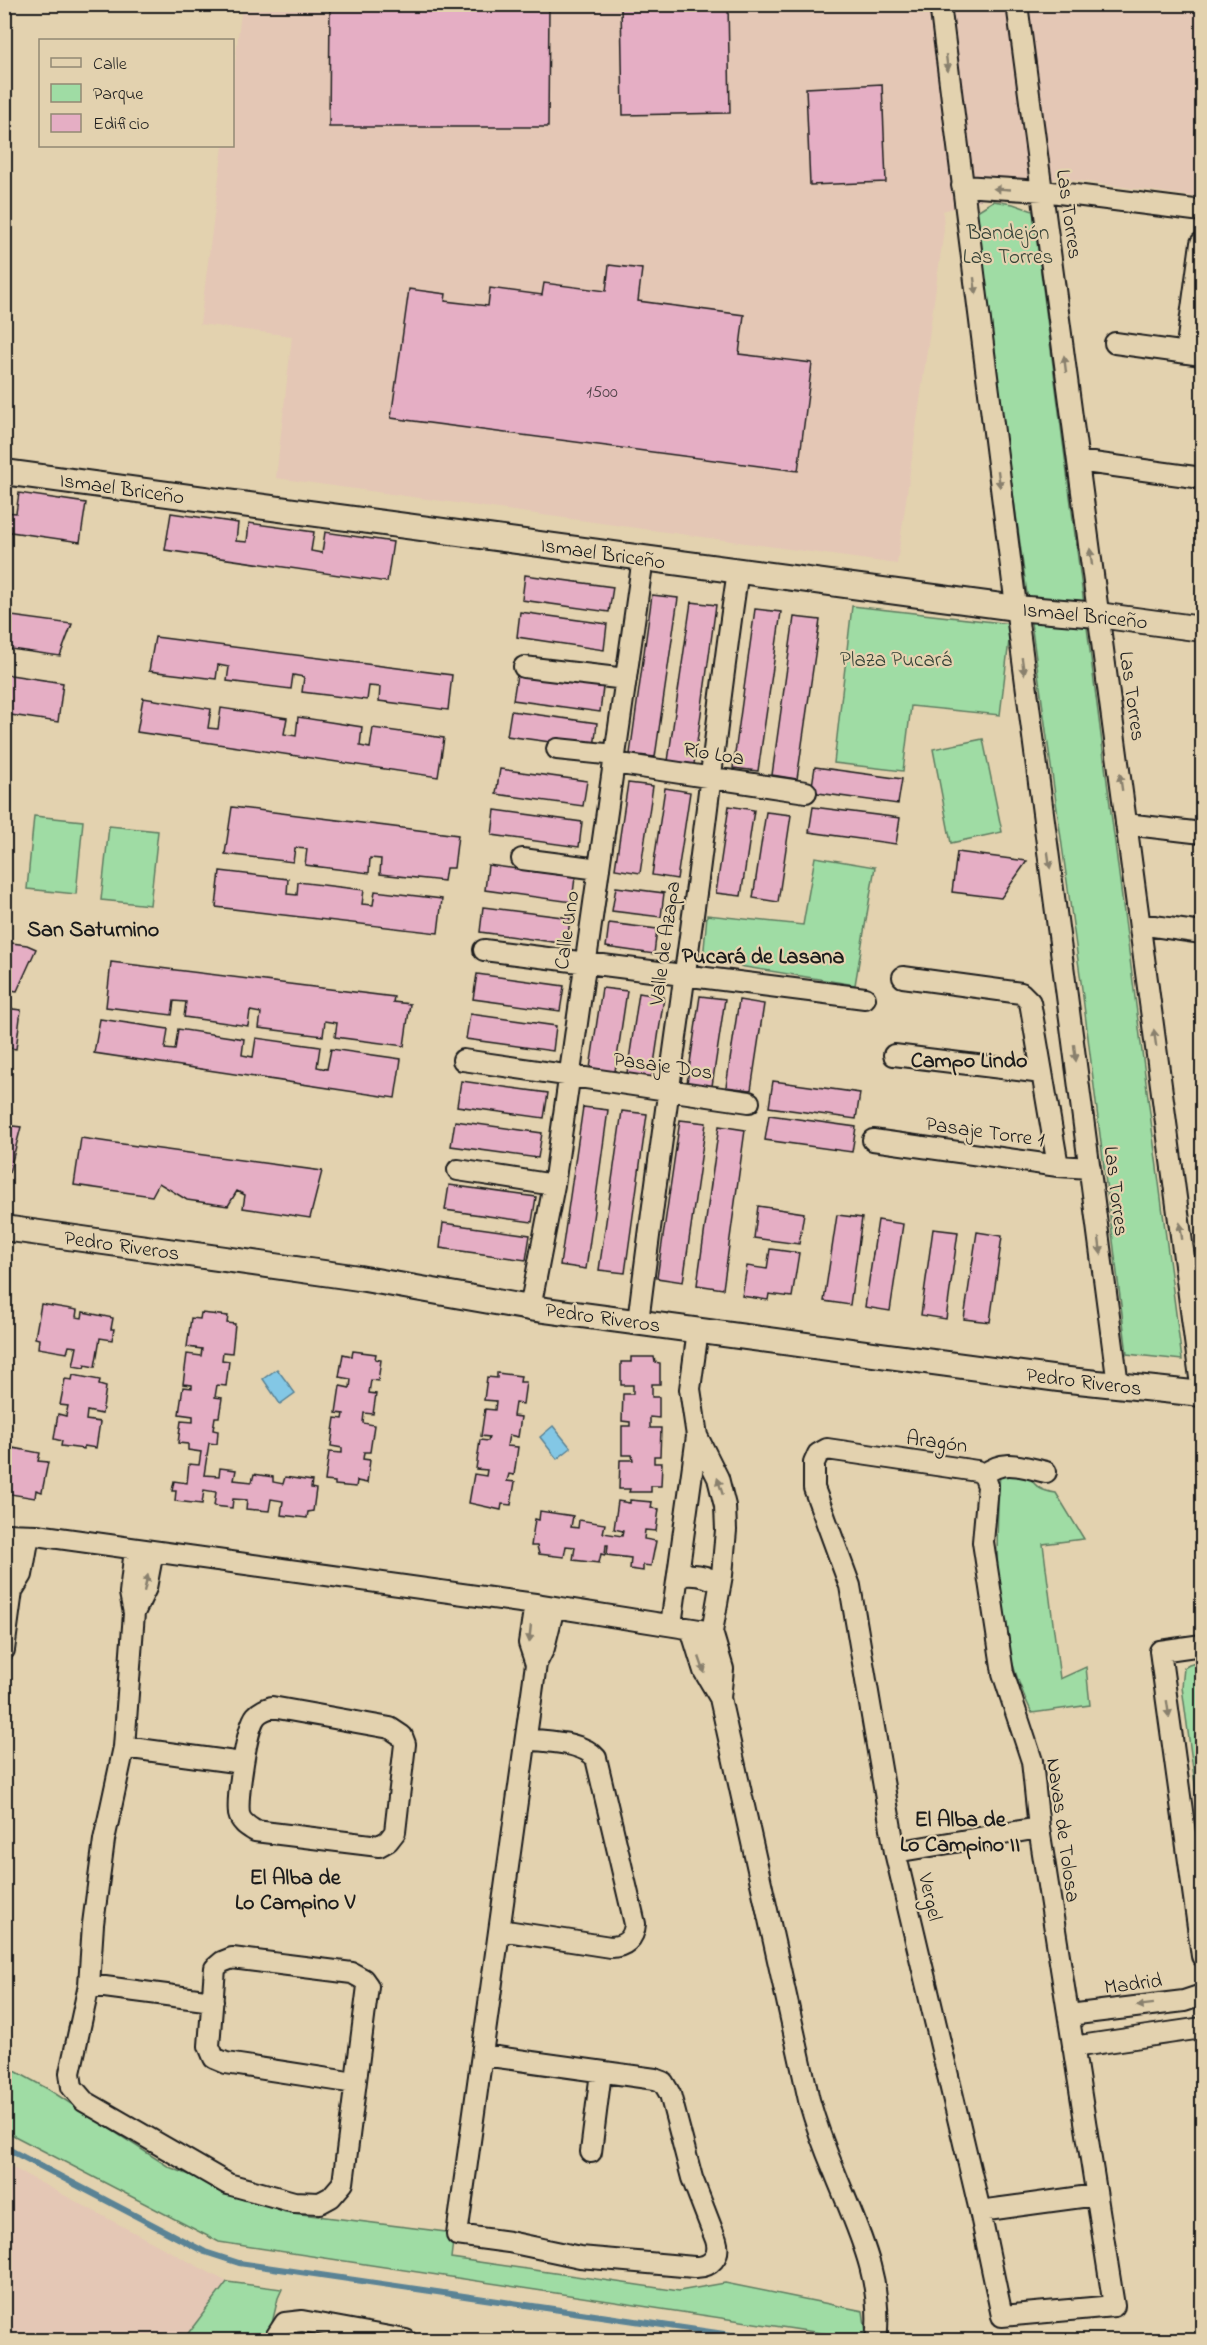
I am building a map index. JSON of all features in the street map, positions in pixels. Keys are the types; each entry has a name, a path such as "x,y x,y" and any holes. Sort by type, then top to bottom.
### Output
{"street":[{"name":"Las Torres","path":"940,4 1016,608 1118,1385"},
{"name":"Las Torres","path":"1017,4 1202,1394"},
{"path":"962,186 1043,191 1203,212"},
{"path":"1115,343 1194,354 1202,243"},
{"path":"1078,461 1203,478"},
{"name":"Ismael Briceño","path":"4,472 1016,608 1098,615 1203,629"},
{"name":"Calle Uno","path":"530,1308 554,1185 643,558"},
{"name":"Valle de Azapa","path":"638,1322 710,777 720,685 738,571"},
{"path":"524,667 626,679"},
{"name":"Río Loa","path":"557,749 806,792"},
{"path":"1126,824 1203,833"},
{"path":"522,859 599,869"},
{"path":"1140,924 1203,933"},
{"path":"484,950 865,998"},
{"path":"903,977 1021,993 1030,1002 1058,1166"},
{"path":"894,1055 1042,1073"},
{"name":"Pasaje Dos","path":"463,1060 749,1102"},
{"name":"Pasaje Torre 1","path":"873,1140 1058,1166 1090,1168"},
{"path":"458,1170 554,1185"},
{"name":"Pedro Riveros","path":"4,1228 359,1278 530,1308 1202,1394"},
{"path":"671,1625 696,1436 690,1389 698,1330"},
{"path":"696,1436 718,1478 725,1506 726,1530 712,1632 723,1669 720,1698"},
{"name":"Aragón","path":"818,1454 827,1449 977,1471 984,1475 997,1465 1046,1472"},
{"name":"Vergel","path":"818,1454 814,1463 814,1488 849,1586 895,1851 980,2211 1002,2316"},
{"name":"Navas de Tolosa","path":"984,1475 988,1486 983,1542 1003,1673 1032,1761 1039,1828 1114,2306 1002,2316"},
{"path":"4,1650 12,1591 22,1575 15,1534 544,1605 712,1632"},
{"path":"144,1550 146,1588 134,1613 124,1747 100,1863 89,1985 70,2073 72,2086 78,2094 192,2165 228,2184 294,2202 320,2203 331,2197 343,2183 368,1986 363,1979 352,1973 232,1958 215,1968 209,2046 214,2058 226,2063 355,2083"},
{"path":"678,1576 697,1575 720,1584"},
{"path":"483,2055 663,2082 668,2087 692,2178 718,2247 714,2260 708,2265 694,2267 580,2257 509,2242 457,2235 536,1664 529,1643 544,1605"},
{"path":"691,1629 704,1671 720,1698 809,2100 824,2145 872,2267 877,2306 876,2340"},
{"path":"1203,1645 1160,1651 1203,1956"},
{"path":"272,1707 390,1728 402,1736 405,1744 395,1832 388,1841 379,1846 255,1831 239,1816 242,1763 254,1718 262,1710 272,1707"},
{"path":"500,1930 610,1947 624,1945 635,1930 596,1758 586,1749 579,1747 526,1739"},
{"path":"124,1747 242,1763"},
{"path":"895,1851 1039,1828"},
{"path":"89,1985 213,2001"},
{"name":"Madrid","path":"1069,2015 1184,2001 1203,1995"},
{"path":"1073,2047 1203,2028"},
{"path":"591,2152 602,2072"},
{"path":"980,2211 1095,2195"},
{"path":"274,2340 285,2323 302,2321 406,2340"}],"shaded area":[{"path":"242,5 1202,5 1202,198 1058,178 943,211 944,230 897,564 276,478 292,336 200,324 223,147 234,147 234,70"},
{"path":"4,2163 227,2282 183,2340 5,2340"}],"green space":[{"name":"Bandejón Las Torres","path":"993,201 1013,204 1033,211 1182,1360 1127,1354 1082,989 974,213"},
{"name":"Plaza Pucará","path":"852,606 1011,624 1000,715 911,706 903,771 834,763"},
{"path":"983,739 1002,832 951,843 933,749"},
{"path":"34,816 83,821 76,894 27,889"},
{"path":"109,826 158,831 150,905 101,900"},
{"path":"815,857 875,867 855,985 703,960 707,915 803,925"},
{"path":"1000,1473 1029,1476 1040,1488 1056,1493 1084,1539 1043,1544 1060,1679 1086,1667 1090,1705 1032,1713 1019,1684 1004,1625 997,1566"},
{"path":"1202,1661 1202,1836 1182,1687 1184,1668"},
{"path":"4,2065 48,2089 169,2167 285,2212 454,2233 451,2258 679,2291 725,2283 863,2311 867,2340 219,2242 5,2131"},
{"path":"227,2282 282,2289 268,2340 183,2340"}],"water":[{"path":"277,1369 295,1393 280,1404 263,1379"},
{"path":"553,1426 571,1448 557,1459 540,1437"}],"building":[{"path":"330,4 549,4 548,127 329,127"},
{"path":"621,4 728,4 730,113 623,115"},
{"path":"882,84 886,182 810,185 806,88"},
{"path":"609,265 642,269 638,301 744,315 739,354 812,363 798,471 391,418 409,289 446,294 445,301 488,306 490,288 542,295 544,283 606,291"},
{"path":"4,493 7,493 5,512 16,513 19,493 86,503 80,542 4,531"},
{"path":"171,513 238,523 236,541 247,542 249,523 314,532 311,551 322,553 325,532 393,542 387,582 165,550"},
{"path":"525,575 613,587 609,612 522,600"},
{"path":"652,595 678,598 655,757 630,754"},
{"path":"691,602 716,605 694,764 668,761"},
{"path":"755,609 781,612 758,771 733,768"},
{"path":"520,612 607,624 604,650 517,637"},
{"path":"4,615 72,624 60,656 4,648"},
{"path":"794,617 820,620 797,779 772,775"},
{"path":"155,637 452,675 448,710 379,701 380,687 369,686 367,700 302,692 304,677 293,675 291,689 227,681 229,667 218,665 216,679 149,671"},
{"path":"4,674 63,683 58,722 4,714"},
{"path":"517,675 603,687 600,712 513,700"},
{"path":"143,698 211,709 208,728 218,729 221,708 287,718 284,734 296,736 298,717 362,727 360,746 370,748 373,728 444,738 438,777 137,732"},
{"path":"511,711 597,723 594,748 507,736"},
{"path":"815,767 902,779 898,804 811,792"},
{"path":"500,769 587,781 583,806 496,794"},
{"path":"628,783 653,786 640,873 615,869"},
{"path":"665,788 690,792 677,879 652,875"},
{"path":"729,806 754,810 741,896 716,893"},
{"path":"232,807 458,835 454,868 446,868 444,881 380,874 381,859 370,858 369,873 305,865 307,849 295,848 293,862 225,854"},
{"path":"813,807 900,818 896,844 809,832"},
{"path":"495,810 582,822 579,847 492,835"},
{"path":"766,812 791,815 778,902 753,898"},
{"path":"957,852 1027,861 1001,898 952,892"},
{"path":"488,865 575,877 572,902 485,890"},
{"path":"220,871 288,879 287,894 297,895 298,882 364,890 362,904 373,905 375,891 442,899 438,933 216,907"},
{"path":"616,887 664,893 661,917 612,911"},
{"path":"483,907 570,918 567,944 480,932"},
{"path":"609,923 657,929 654,954 606,947"},
{"path":"4,942 27,945 36,949 17,991 4,989"},
{"path":"111,962 394,997 393,1002 410,1004 404,1046 335,1037 337,1023 325,1021 323,1036 259,1028 261,1013 250,1011 248,1026 184,1017 186,1002 174,1001 172,1015 106,1007"},
{"path":"477,974 564,986 560,1011 473,999"},
{"path":"602,988 627,991 614,1078 589,1075"},
{"path":"639,993 664,997 651,1084 626,1080"},
{"path":"700,996 725,999 712,1086 687,1083"},
{"path":"739,1000 764,1004 751,1090 726,1087"},
{"path":"4,1008 21,1010 16,1049 4,1047"},
{"path":"470,1014 556,1026 553,1051 466,1039"},
{"path":"100,1019 168,1029 165,1049 175,1050 178,1029 244,1039 242,1055 253,1057 256,1038 320,1047 317,1067 327,1069 331,1049 401,1059 395,1098 94,1053"},
{"path":"461,1081 548,1093 544,1118 457,1106"},
{"path":"773,1081 860,1093 856,1119 769,1107"},
{"path":"583,1107 608,1110 586,1269 560,1265"},
{"path":"622,1111 647,1114 625,1273 599,1270"},
{"path":"769,1115 856,1127 852,1152 765,1140"},
{"path":"680,1120 706,1123 683,1282 657,1278"},
{"path":"455,1121 542,1133 538,1158 451,1146"},
{"path":"4,1125 21,1127 9,1173 4,1173"},
{"path":"719,1126 745,1130 723,1289 697,1285"},
{"path":"81,1138 322,1171 310,1218 243,1208 245,1195 237,1191 228,1206 187,1200 159,1183 152,1196 74,1185"},
{"path":"449,1185 536,1197 532,1222 445,1210"},
{"path":"758,1206 804,1213 799,1244 754,1238"},
{"path":"837,1215 862,1218 850,1305 824,1301"},
{"path":"878,1220 903,1224 890,1311 865,1307"},
{"path":"443,1223 530,1235 526,1260 440,1248"},
{"path":"933,1229 958,1232 946,1319 921,1315"},
{"path":"977,1232 1002,1236 990,1322 964,1319"},
{"path":"770,1249 799,1253 792,1297 769,1294 768,1300 742,1296 747,1266 767,1269"},
{"path":"41,1304 77,1310 76,1317 82,1318 83,1312 113,1318 112,1340 100,1338 95,1367 73,1366 77,1347 69,1346 67,1353 38,1348 39,1339 35,1338"},
{"path":"201,1313 228,1316 227,1323 235,1324 232,1353 223,1352 222,1360 229,1361 226,1386 217,1385 215,1397 222,1398 219,1417 215,1417 213,1430 218,1431 217,1444 209,1443 204,1475 219,1476 220,1468 236,1470 234,1480 252,1482 254,1474 273,1477 273,1482 283,1484 285,1477 312,1481 311,1488 316,1489 313,1511 308,1512 307,1518 281,1515 283,1501 271,1499 269,1511 246,1509 247,1500 233,1499 232,1508 214,1506 216,1492 204,1490 202,1504 175,1501 176,1491 172,1491 174,1481 187,1483 189,1464 199,1465 201,1452 188,1450 188,1444 178,1443 181,1421 193,1422 193,1416 179,1414 183,1387 192,1388 192,1385 183,1384 187,1354 201,1356 202,1349 187,1347 191,1318 200,1319"},
{"path":"353,1351 376,1354 375,1359 381,1360 378,1381 371,1380 369,1393 376,1394 373,1414 364,1413 363,1423 374,1425 370,1452 364,1452 363,1459 370,1460 367,1483 357,1481 356,1487 335,1485 335,1482 325,1481 329,1452 342,1453 342,1448 331,1446 335,1418 343,1419 344,1414 336,1413 340,1386 350,1388 351,1379 339,1377 343,1354 352,1356"},
{"path":"631,1357 654,1357 655,1362 660,1363 660,1384 652,1384 652,1397 659,1397 659,1418 650,1417 650,1428 661,1428 660,1456 654,1456 654,1463 662,1463 661,1486 651,1486 651,1492 629,1492 630,1489 619,1489 620,1460 633,1460 632,1455 622,1455 622,1426 630,1426 630,1422 622,1421 623,1394 633,1394 633,1385 621,1385 621,1362 631,1362"},
{"path":"497,1373 521,1376 520,1382 526,1382 523,1404 515,1403 513,1416 521,1417 518,1437 509,1435 507,1446 518,1447 514,1475 509,1474 507,1481 515,1482 511,1505 502,1504 501,1510 469,1503 474,1474 486,1476 487,1470 476,1469 480,1440 488,1441 489,1437 481,1436 485,1409 495,1410 496,1401 484,1400 487,1377 497,1378"},
{"path":"73,1375 100,1380 99,1385 106,1387 102,1414 87,1411 86,1420 100,1422 96,1448 61,1446 62,1441 54,1439 58,1414 66,1416 68,1406 60,1405 65,1379 72,1380"},
{"path":"13,1448 40,1453 38,1461 48,1462 42,1492 36,1490 35,1498 4,1493 7,1480 4,1480 4,1457 11,1458"},
{"path":"630,1500 652,1502 651,1508 659,1509 656,1531 645,1530 644,1539 656,1541 651,1566 643,1565 643,1571 630,1569 631,1558 607,1555 608,1545 606,1545 605,1555 601,1554 599,1563 573,1560 575,1547 566,1546 564,1557 539,1554 537,1546 531,1546 535,1519 539,1520 540,1511 573,1516 571,1527 578,1528 579,1520 605,1524 603,1533 622,1536 623,1531 614,1529 618,1501 630,1503"}],"waterway":[{"path":"4,2147 205,2252 239,2263 765,2340"}],"district":[{"name":"San Saturnino","path":"93,928"},
{"name":"Pucará de Lasana","path":"763,955"},
{"name":"Campo Lindo","path":"969,1059"},
{"name":"El Alba de Lo Campino II","path":"960,1830"},
{"name":"El Alba de Lo Campino V","path":"295,1889"}]}
